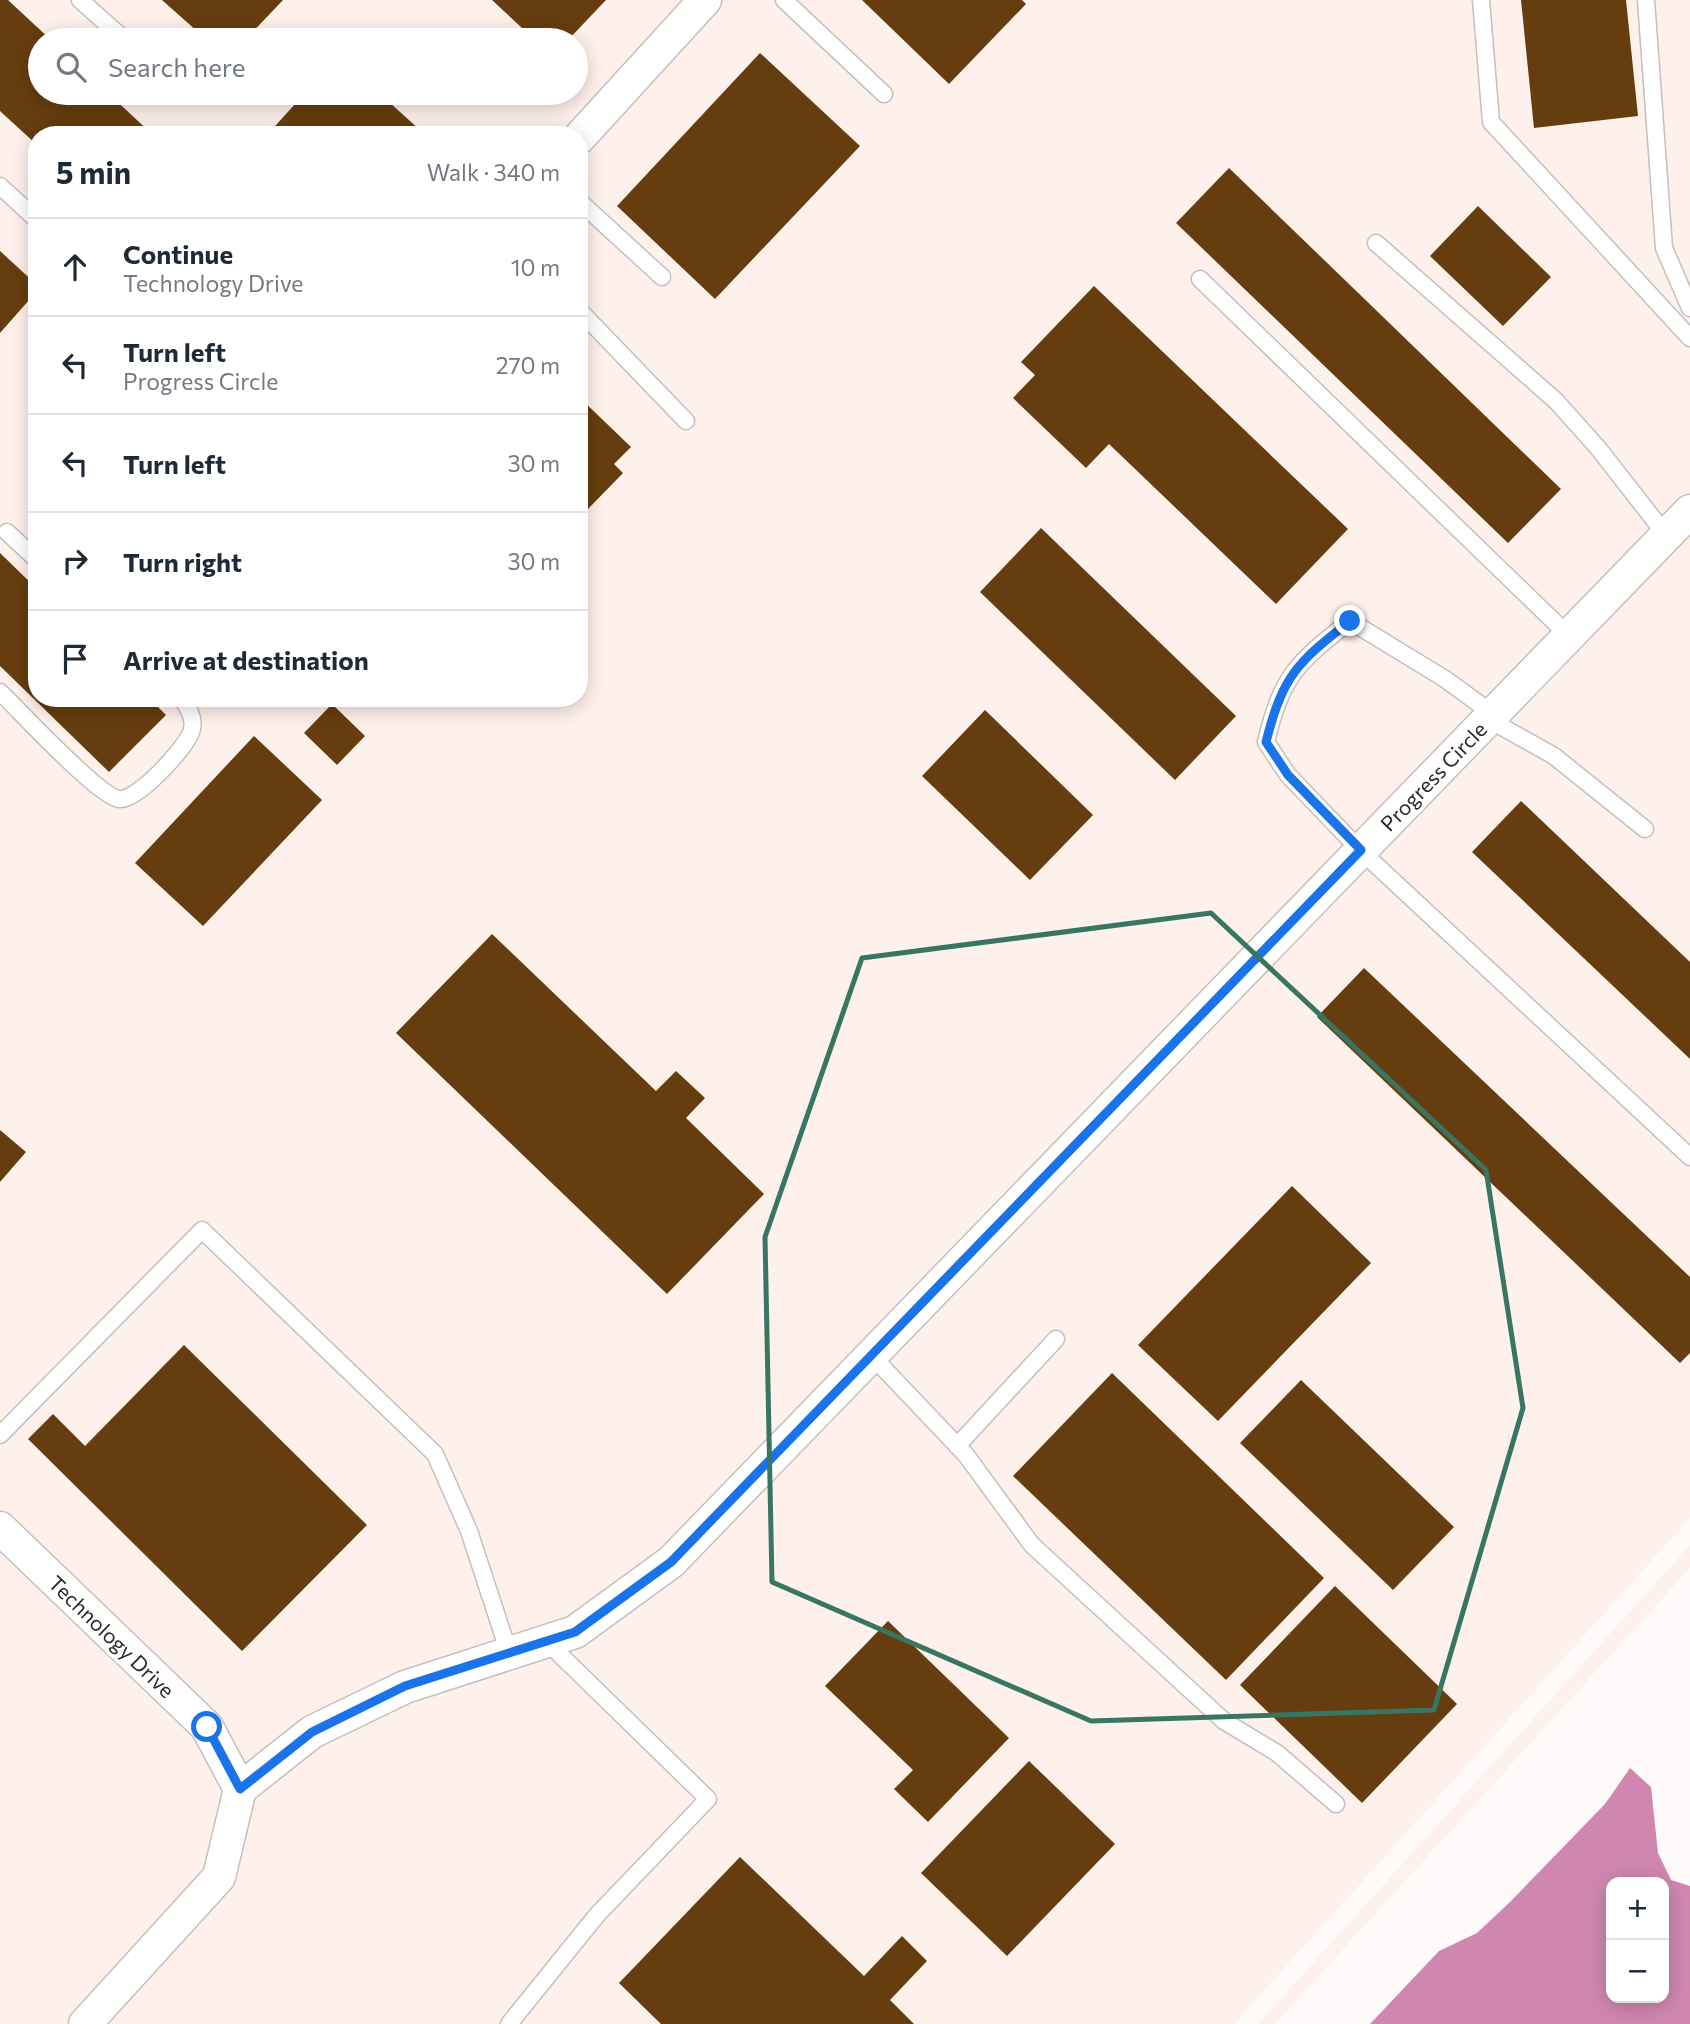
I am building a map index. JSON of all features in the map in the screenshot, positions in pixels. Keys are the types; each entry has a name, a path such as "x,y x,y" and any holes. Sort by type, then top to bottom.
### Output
{"street":[{"path":"588,128 705,0"},
{"name":"Progress Circle","path":"240,1789 312,1732 405,1686 575,1632 671,1562 1690,511"},
{"name":"Technology Drive","path":"0,1528 207,1727 240,1789"},
{"path":"85,2024 219,1877 240,1789"}],"lane":[{"path":"80,0 112,28"},
{"path":"784,0 884,94"},
{"path":"1481,0 1491,122 1690,338"},
{"path":"1646,0 1664,248 1690,307"},
{"path":"0,186 28,212"},
{"path":"588,209 662,277"},
{"path":"1376,243 1556,401 1598,448 1666,535"},
{"path":"1200,278 1569,636"},
{"path":"588,319 685,421"},
{"path":"7,531 28,551"},
{"path":"1646,828 1554,756 1491,716 1445,679 1350,621 1289,676 1275,704 1266,742 1288,775 1361,850 1690,1157"},
{"path":"0,692 95,783 119,799 131,798 141,791 187,741 192,730 192,719 186,707"},
{"path":"0,1435 202,1230 435,1454 469,1531 509,1653"},
{"path":"957,1446 1056,1339"},
{"path":"872,1356 957,1446 1032,1545 1224,1721 1277,1752 1336,1804"},
{"path":"509,2024 597,1915 708,1799 546,1641"}],"highlighted area":[{"path":"1211,913 1486,1170 1523,1408 1434,1710 1091,1721 772,1582 765,1237 862,958"}],"shaded area":[{"path":"0,0 1690,0 1690,1518 1234,2024 0,2024"},
{"path":"1690,1545 1690,1568 1275,2024 1258,2024"},
{"path":"1630,1768 1651,1787 1658,1853 1671,1880 1690,1886 1690,2024 1370,2024 1439,1951 1477,1933 1605,1804"}],"building":[{"path":"0,0 8,0 38,28 28,28 28,105 121,105 143,126 28,126 28,137 0,111"},
{"path":"162,0 283,0 256,28 194,28"},
{"path":"492,0 606,0 579,28 522,28"},
{"path":"862,0 1022,0 1026,4 949,84"},
{"path":"1521,0 1626,0 1638,116 1534,128"},
{"path":"760,53 860,146 715,299 617,206"},
{"path":"294,105 392,105 416,126 275,126"},
{"path":"1229,168 1561,489 1508,543 1176,223"},
{"path":"1478,206 1551,277 1503,326 1430,256"},
{"path":"0,251 28,277 28,301 0,333"},
{"path":"1094,286 1348,529 1276,604 1109,444 1086,468 1013,398 1035,375 1021,362"},
{"path":"588,406 631,447 614,464 623,473 588,509"},
{"path":"1041,528 1236,716 1175,780 980,592"},
{"path":"0,553 28,580 28,693 0,666"},
{"path":"42,707 158,707 166,715 109,772"},
{"path":"329,707 335,707 365,736 337,765 304,733"},
{"path":"985,710 1093,815 1030,880 922,776"},
{"path":"254,736 322,800 203,926 135,863"},
{"path":"1521,801 1690,962 1690,1059 1472,852"},
{"path":"492,934 656,1091 676,1071 705,1098 686,1118 764,1194 667,1294 396,1033"},
{"path":"1364,968 1690,1277 1690,1353 1680,1363 1317,1017"},
{"path":"0,1130 26,1152 0,1182"},
{"path":"1292,1186 1371,1263 1218,1421 1138,1345"},
{"path":"184,1345 367,1525 242,1651 28,1439 53,1414 85,1446"},
{"path":"1112,1373 1324,1578 1226,1680 1013,1476"},
{"path":"1301,1380 1454,1527 1393,1590 1240,1443"},
{"path":"1335,1586 1457,1704 1362,1803 1240,1685"},
{"path":"888,1621 1009,1738 928,1822 894,1789 913,1770 825,1686"},
{"path":"1029,1761 1115,1844 1007,1956 921,1873"},
{"path":"740,1857 864,1976 902,1936 927,1961 890,2000 914,2024 661,2024 619,1983"}],"route":[{"path":"207,1727 240,1789 312,1732 405,1686 575,1632 671,1562 1361,850 1288,775 1266,742 1275,704 1289,676 1320,645 1350,621"}]}
